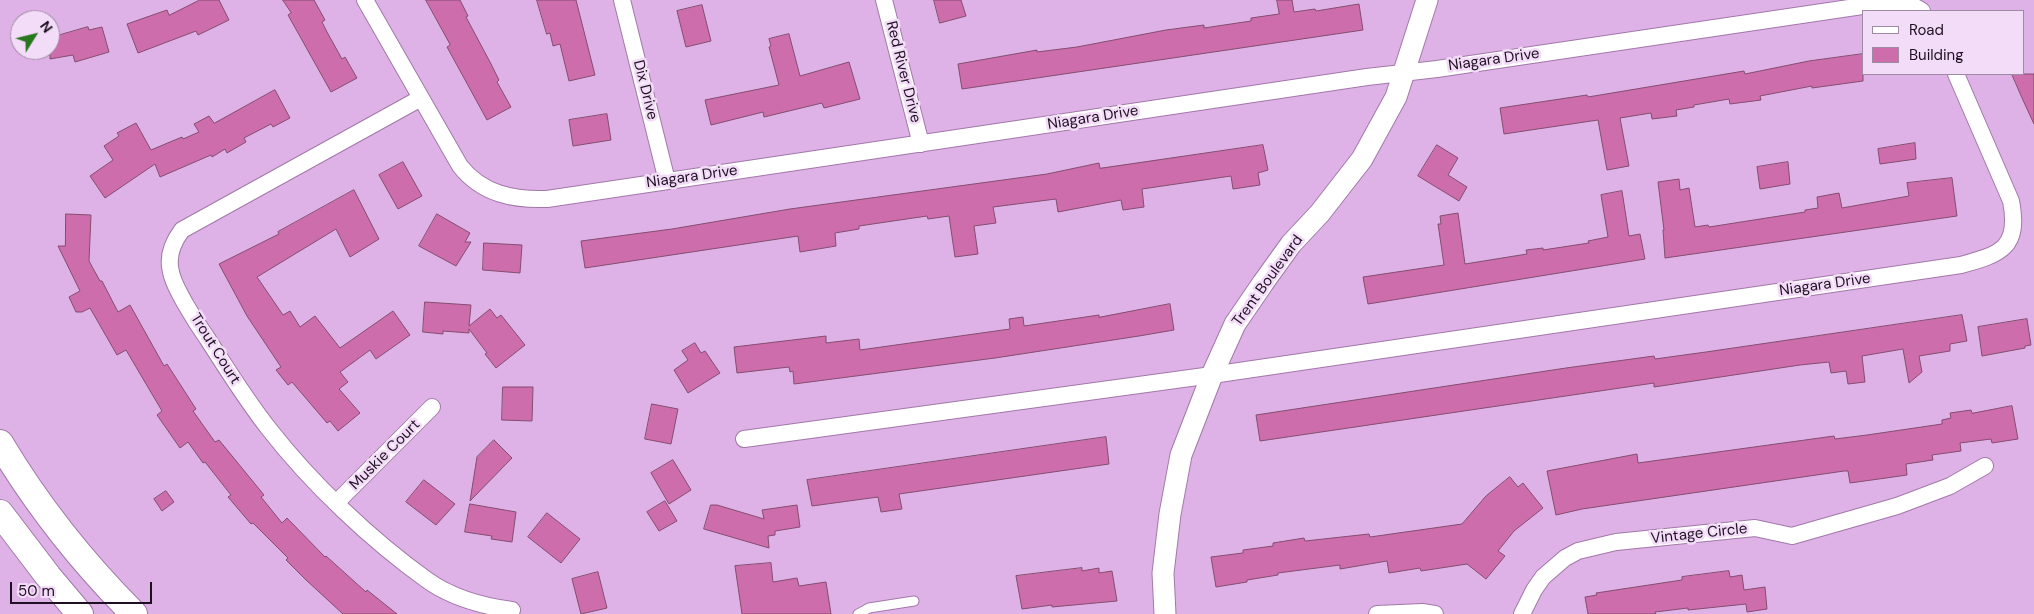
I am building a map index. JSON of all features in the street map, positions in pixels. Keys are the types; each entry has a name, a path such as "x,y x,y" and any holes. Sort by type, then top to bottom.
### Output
{"main road":[{"path":"0,443 20,476 48,514 88,565 134,614"},
{"path":"0,512 48,576 80,614"}],"street":[{"name":"Niagara Drive","path":"365,0 460,166 476,182 493,192 511,198 547,199 1869,5 1898,2 1914,5 1921,10"},
{"name":"Dix Drive","path":"622,0 667,181"},
{"name":"Red River Drive","path":"884,0 921,144"},
{"name":"Trent Boulevard","path":"1165,614 1163,573 1174,495 1182,456 1212,375 1235,324 1263,283 1291,244 1320,214 1362,159 1396,96 1427,0"},
{"name":"Niagara Drive","path":"744,439 1212,375 1941,268 1989,257 2005,247 2013,234 2014,220 2010,201 1956,75"},
{"name":"Trout Court","path":"421,98 182,230 174,240 170,254 171,272 199,326 236,384 270,430 314,480 376,539 428,581 461,598 493,608 512,610"},
{"name":"Muskie Court","path":"337,502 432,407"},
{"name":"Vintage Circle","path":"1522,614 1543,577 1565,558 1578,551 1616,542 1755,528 1792,536 1897,506 1950,486 1985,466"},
{"path":"1377,614 1422,612 1435,614"}],"lane":[{"path":"858,614 869,608 914,601"}],"building":[{"path":"200,0 219,0 229,20 198,35 196,31 138,53 127,24 167,10 169,15"},
{"path":"283,0 314,0 325,20 322,22 327,32 342,59 345,57 357,78 331,92 288,15 291,13"},
{"path":"426,0 460,0 468,16 466,17 511,107 487,120 447,47 450,45"},
{"path":"537,0 576,0 595,75 569,81 560,44 553,46 550,33 547,34"},
{"path":"934,0 961,0 966,16 940,23"},
{"path":"1277,0 1292,0 1294,12 1315,9 1316,11 1359,4 1363,30 962,89 958,64 1037,50 1037,52 1077,47 1166,30 1204,25 1204,28 1251,21 1251,18 1279,14"},
{"path":"702,5 711,41 686,47 677,11"},
{"path":"88,27 89,30 102,27 109,52 75,62 73,55 60,57 60,35"},
{"path":"789,34 800,76 849,62 860,99 824,108 822,103 764,117 763,112 711,125 705,100 779,85 769,47 771,46 769,39"},
{"path":"1862,54 1863,81 1812,88 1812,86 1760,96 1761,100 1730,104 1729,99 1694,105 1694,107 1676,110 1677,116 1652,119 1651,113 1620,118 1629,166 1607,170 1598,120 1504,134 1500,108 1587,95 1588,97 1744,71 1745,74 1809,61"},
{"path":"2034,74 2034,124 2012,75"},
{"path":"275,90 290,118 273,127 271,124 244,138 246,142 227,153 225,149 212,157 211,155 160,177 155,164 105,198 90,176 113,160 104,146 119,136 117,133 136,123 151,150 199,132 194,124 209,116 214,123"},
{"path":"607,114 611,140 573,146 569,120"},
{"path":"1915,143 1916,159 1880,164 1878,149"},
{"path":"1263,145 1268,170 1258,173 1260,185 1233,189 1231,176 1142,189 1144,207 1123,210 1121,200 1058,212 1056,199 993,207 996,223 974,226 978,254 955,257 949,216 928,219 927,216 859,226 859,229 835,233 836,246 800,252 798,236 585,268 581,241 672,229 790,209 1047,174 1099,163 1100,168"},
{"path":"1437,145 1458,158 1448,175 1467,187 1459,201 1418,176"},
{"path":"403,162 422,196 398,209 379,175"},
{"path":"1788,162 1790,184 1760,189 1757,167"},
{"path":"1952,178 1957,216 1665,258 1664,230 1658,182 1679,179 1680,190 1689,188 1695,227 1708,225 1709,227 1805,212 1805,210 1818,208 1817,197 1839,193 1842,208 1909,196 1907,183"},
{"path":"354,190 379,239 350,257 336,229 257,277 283,315 290,311 300,327 315,316 340,348 393,311 410,335 376,359 370,350 340,372 348,382 339,389 360,413 338,431 330,421 327,423 292,382 288,385 276,370 281,367 247,316 219,264 279,234 278,232"},
{"path":"1622,191 1629,236 1640,234 1645,259 1368,304 1363,277 1444,265 1438,224 1441,224 1440,216 1458,213 1465,264 1527,254 1526,250 1543,248 1543,250 1589,243 1588,241 1608,237 1601,195"},
{"path":"66,214 91,215 89,261 118,312 130,305 164,366 167,364 196,409 193,411 215,442 219,440 264,495 261,497 282,523 287,518 325,557 366,592 367,590 397,614 343,614 286,560 288,558 253,523 251,524 228,497 231,495 205,462 203,463 188,442 180,448 157,415 162,411 126,350 117,355 90,308 82,312 76,312 69,297 80,291 58,246 65,246"},
{"path":"437,214 470,233 465,242 471,242 456,266 419,246"},
{"path":"484,243 522,245 520,273 483,270"},
{"path":"425,302 471,305 469,326 490,309 497,318 501,315 525,345 496,368 469,329 469,333 443,331 443,334 423,332"},
{"path":"1170,304 1174,330 1139,336 995,358 794,384 793,371 790,372 789,367 737,373 734,347 826,336 826,343 859,339 860,350 1010,329 1009,319 1023,317 1024,326 1099,315 1099,317"},
{"path":"1962,315 1967,341 1950,344 1950,351 1919,356 1922,372 1909,383 1903,349 1862,356 1865,382 1848,384 1846,371 1831,373 1829,362 1654,387 1654,383 1260,441 1256,415 1566,368 1654,356 1655,359"},
{"path":"2027,319 2031,345 2025,346 2025,348 1982,356 1978,327"},
{"path":"695,343 701,353 705,351 720,373 688,393 674,370 688,360 682,351"},
{"path":"503,387 533,387 532,421 502,420"},
{"path":"652,404 678,409 671,444 645,439"},
{"path":"2012,406 2018,439 1992,443 1991,439 1960,443 1961,451 1932,455 1933,460 1906,464 1907,475 1886,478 1850,483 1848,471 1844,471 1582,509 1556,515 1547,471 1637,454 1638,463 1834,436 1835,439 1867,435 1942,424 1942,420 1951,418 1950,413 1971,410 1972,413"},
{"path":"1106,437 1109,464 899,494 902,509 881,512 878,497 812,506 807,480"},
{"path":"494,440 512,458 470,501 477,457"},
{"path":"673,460 691,490 669,504 651,473"},
{"path":"1510,477 1518,487 1523,483 1543,508 1514,531 1498,551 1505,556 1486,579 1467,564 1421,571 1420,568 1389,573 1387,561 1340,569 1340,565 1278,573 1278,575 1247,580 1247,582 1216,587 1211,557 1243,553 1243,550 1273,546 1273,543 1304,538 1305,541 1369,534 1370,537 1462,524 1486,496"},
{"path":"424,480 455,504 436,525 406,502"},
{"path":"166,491 174,502 162,511 154,499"},
{"path":"665,501 677,521 659,531 647,512"},
{"path":"470,504 516,512 512,542 491,539 492,536 465,532"},
{"path":"711,505 717,505 764,519 762,510 797,505 800,527 775,531 775,535 768,536 769,548 704,529"},
{"path":"547,513 580,539 561,563 528,537"},
{"path":"771,563 773,582 797,578 799,586 826,582 831,614 742,614 735,566"},
{"path":"1082,568 1082,571 1099,568 1099,573 1112,571 1117,601 1022,609 1016,576"},
{"path":"1729,571 1730,577 1742,575 1744,590 1765,587 1767,609 1747,612 1746,604 1688,610 1688,608 1655,612 1656,614 1588,614 1585,597 1597,595 1596,593 1682,580 1682,577"},
{"path":"598,572 607,608 581,614 572,579"}]}
